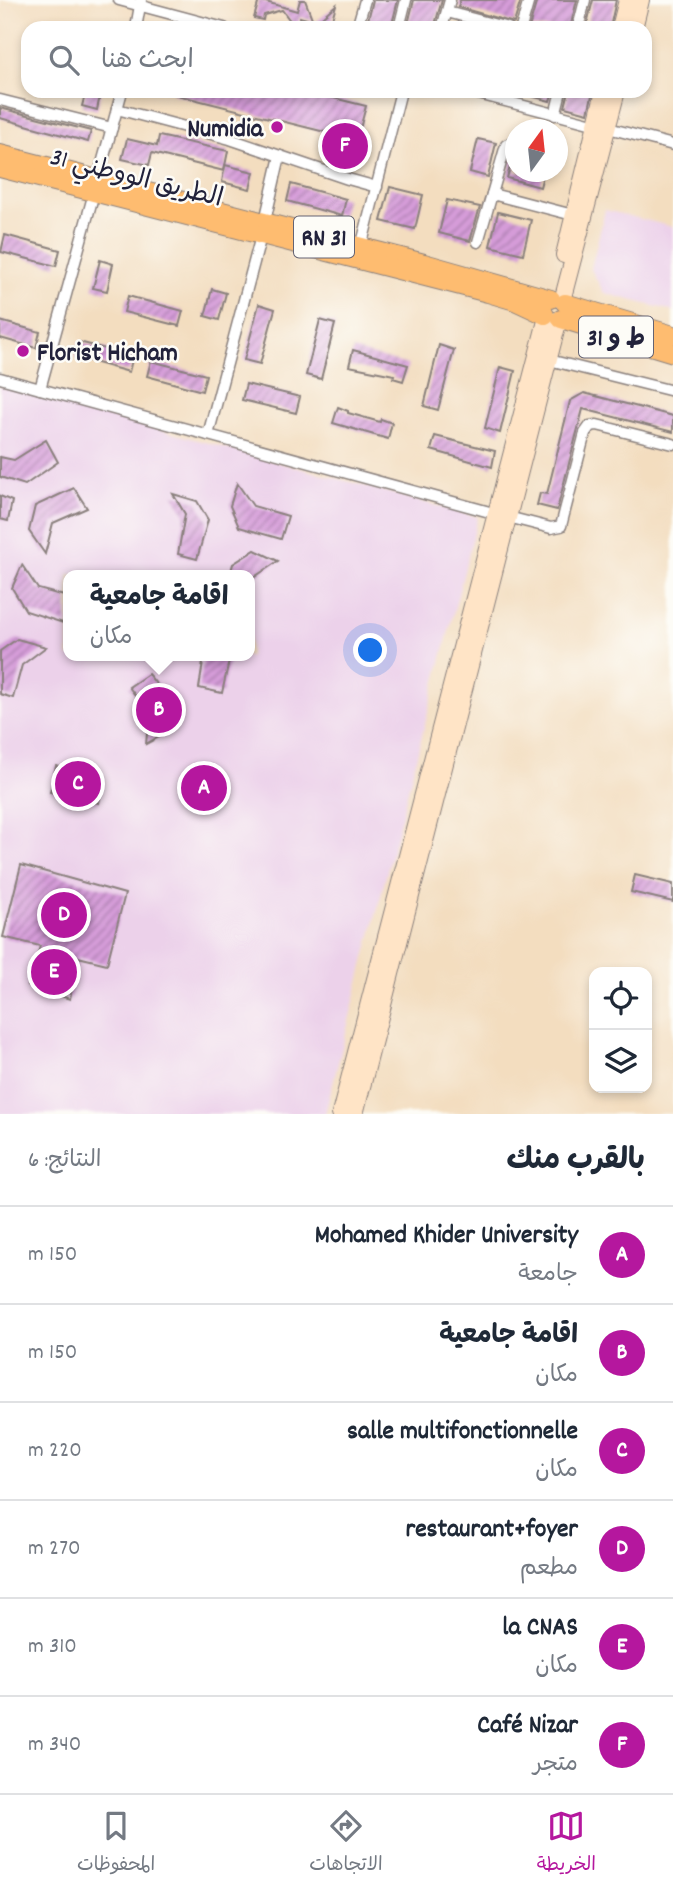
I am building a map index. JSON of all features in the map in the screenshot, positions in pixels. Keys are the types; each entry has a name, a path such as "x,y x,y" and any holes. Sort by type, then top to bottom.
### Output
{"main road":[{"path":"622,21 627,0"},
{"path":"636,21 641,0"},
{"path":"355,1114 502,515 602,127 604,98"},
{"path":"340,1114 502,515 549,360 555,309 573,215 614,98"},
{"name":"RN 31","path":"0,154 96,186 263,228 360,247 555,309 673,335"},
{"name":"الطريق الووطني 31","path":"0,168 96,186"},
{"path":"263,228 515,301 555,309"},
{"name":"ط و 31","path":"555,309 673,352"}],"street":[{"path":"119,0 143,2 202,21"},
{"path":"359,21 365,0"},
{"path":"401,21 406,0"},
{"path":"444,21 450,0"},
{"path":"523,21 529,0"},
{"path":"580,21 585,0"},
{"path":"138,21 143,2"},
{"path":"447,12 481,21"},
{"path":"40,389 120,98"},
{"path":"360,247 399,98"},
{"path":"508,98 555,115 673,145"},
{"path":"555,115 559,98"},
{"path":"0,100 112,128"},
{"path":"117,109 230,139 377,187"},
{"path":"478,242 505,148"},
{"path":"208,435 280,156"},
{"path":"492,194 573,215"},
{"path":"549,360 673,391"},
{"path":"0,378 551,528 561,526 585,433 590,426 597,425 673,444"}],"shaded area":[{"path":"605,210 673,227 673,311 604,293 591,269"},
{"path":"0,386 478,517 325,1114 0,1114"}],"building":[{"path":"259,0 297,11 300,0 305,0 313,21 300,17 299,21 290,21 282,10 264,15 263,20 254,18"},
{"path":"373,0 398,0 393,21 368,21"},
{"path":"414,0 442,0 436,21 409,21"},
{"path":"460,0 521,0 515,21 458,7"},
{"path":"537,0 577,0 572,21 531,21"},
{"path":"593,0 616,0 612,21 588,21"},
{"path":"336,5 332,19 339,21 317,21"},
{"path":"84,98 100,98 97,110 82,106"},
{"path":"189,98 333,98 366,106 357,140"},
{"path":"567,98 591,98 588,113 565,107"},
{"path":"0,108 91,131 88,142 0,118"},
{"path":"159,136 228,151 224,171 152,153 149,165 122,159 127,139 157,146"},
{"path":"478,139 496,143 488,177 470,172"},
{"path":"225,165 254,172 250,189 222,182"},
{"path":"522,182 541,182 540,187"},
{"path":"291,184 346,199 342,216 287,201"},
{"path":"390,187 423,195 415,229 381,221"},
{"path":"447,200 480,207 470,241 439,233"},
{"path":"498,212 531,220 523,254 490,246"},
{"path":"5,235 60,250 56,266 1,252"},
{"path":"100,260 113,264 107,291 93,288"},
{"path":"212,289 226,293 219,320 205,316"},
{"path":"128,296 183,311 179,326 124,312"},
{"path":"259,304 275,309 260,364 244,360"},
{"path":"320,320 335,324 321,379 306,375"},
{"path":"0,321 40,332 36,348 0,338"},
{"path":"79,342 133,356 129,372 75,357"},
{"path":"439,345 454,350 438,410 424,406"},
{"path":"353,350 408,365 403,381 393,378 394,375 349,366"},
{"path":"151,361 206,375 202,391 147,376"},
{"path":"500,367 515,371 500,433 485,428"},
{"path":"246,384 300,397 296,413 242,400"},
{"path":"584,393 673,416 673,432 583,409 557,510 537,505 540,493 547,494 570,401"},
{"path":"338,407 348,413 392,423 388,439 333,423"},
{"path":"435,436 495,451 492,467 431,450"},
{"path":"46,440 58,462 25,485 0,477 0,457 14,460"},
{"path":"237,483 253,506 288,516 281,539 239,527 230,506"},
{"path":"74,488 87,508 53,523 45,554 29,531 35,506"},
{"path":"173,494 197,501 208,520 197,559 178,554 185,514"},
{"path":"0,496 12,501 8,521 0,519"},
{"path":"255,550 278,561 255,577 255,570 231,570 233,564"},
{"path":"22,565 38,589 63,596 63,623 26,611 12,588"},
{"path":"17,639 46,647 22,665 13,698 0,694 0,651"},
{"path":"203,661 229,661 222,693 199,688"},
{"path":"148,674 174,706 166,733 146,744 149,714 129,687"},
{"path":"56,766 105,777 99,803 50,792"},
{"path":"21,865 125,894 107,964 78,957 70,999 28,986 40,946 3,937"},
{"path":"635,875 673,884 673,902 631,892"}],"place":[{"name":"Numidia","path":"277,127"},
{"name":"Café Nizar","path":"345,146"},
{"name":"Florist Hicham","path":"23,351"},
{"name":"اقامة جامعية","path":"159,710"},
{"name":"salle multifonctionnelle","path":"78,784"},
{"name":"Mohamed Khider University","path":"204,788"},
{"name":"restaurant+foyer","path":"64,915"},
{"name":"la CNAS","path":"54,972"}]}
